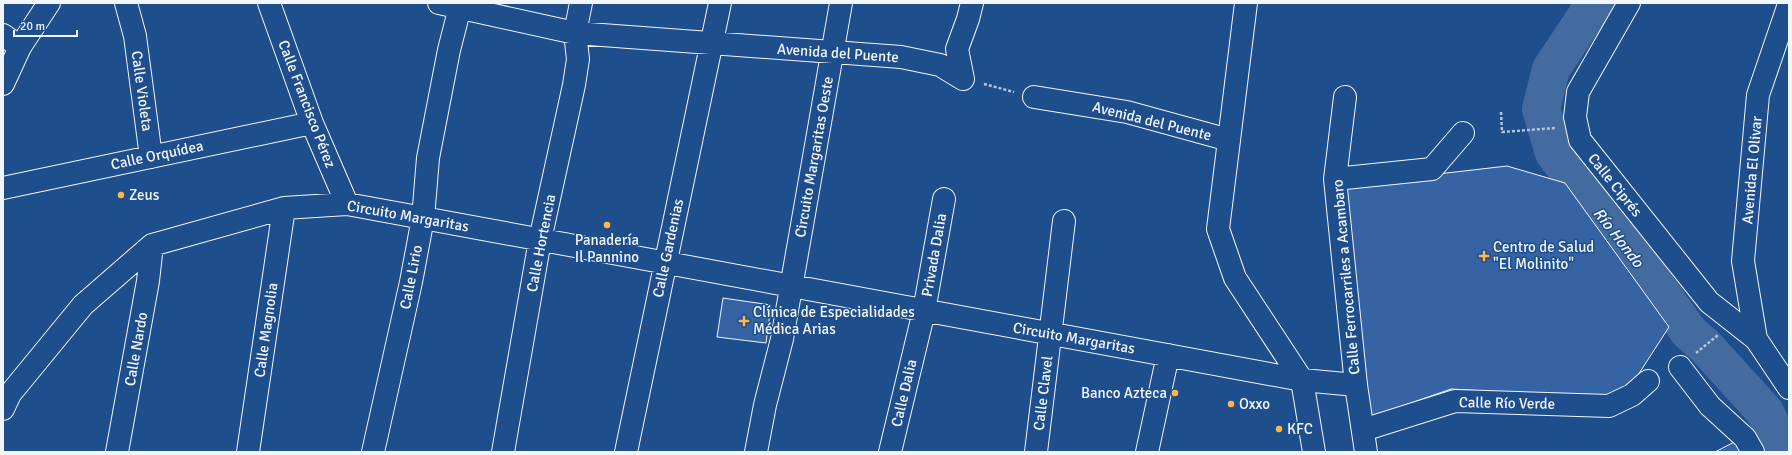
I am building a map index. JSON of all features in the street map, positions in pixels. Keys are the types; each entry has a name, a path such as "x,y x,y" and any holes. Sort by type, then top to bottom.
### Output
{"street":[{"path":"3,84 12,41 49,3"},
{"name":"Calle Violeta","path":"126,3 135,36 151,156"},
{"name":"Calle Francisco Pérez","path":"269,3 312,123 347,204"},
{"name":"Avenida del Puente","path":"439,3 575,34 901,57 940,65 963,79"},
{"name":"Calle Hortencia","path":"503,452 540,240 574,85 578,59 575,34 581,3"},
{"name":"Calle Gardenias","path":"626,452 720,3"},
{"name":"Circuito Margaritas Oeste","path":"792,286 841,3"},
{"path":"963,79 957,48 968,19 972,3"},
{"path":"1246,3 1218,229 1225,253 1235,278 1302,380 1314,452"},
{"name":"Calle Ciprés","path":"1629,3 1578,92 1575,118 1580,140 1709,302 1756,339"},
{"name":"Avenida El Olivar","path":"1756,339 1743,261 1758,95 1789,4"},
{"name":"Calle Lirio","path":"373,452 411,282 422,218 428,158 449,50 460,8"},
{"name":"Avenida del Puente","path":"1034,97 1127,112 1229,140"},
{"name":"Calle Ferrocarriles a Acambaro","path":"1345,97 1335,179 1356,385 1366,452"},
{"name":"Calle Orquídea","path":"3,188 312,123"},
{"path":"1335,179 1432,169 1464,133"},
{"name":"Privada Dalia","path":"924,311 944,199"},
{"name":"Circuito Margaritas","path":"3,408 10,394 82,305 152,245 284,208 347,204 1302,380 1356,385"},
{"name":"Calle Magnolia","path":"248,452 284,208"},
{"name":"Calle Clavel","path":"1036,452 1064,221"},
{"name":"Calle Nardo","path":"117,452 148,281 152,245"},
{"path":"756,452 765,405 782,339 792,286"},
{"name":"Calle Dalia","path":"890,452 924,311"},
{"path":"1756,339 1789,388"},
{"path":"1147,452 1168,355"},
{"path":"1686,362 1710,406 1745,438 1753,452"},
{"name":"Calle Río Verde","path":"1363,430 1455,401 1609,406 1632,395 1648,380"}],"path":[{"path":"963,79 1034,97"},
{"path":"1501,112 1502,132 1556,128"},
{"path":"1686,362 1722,332"}],"building":[{"name":"Centro de Salud \"El Molinito\"","path":"1507,166 1565,183 1669,327 1629,389 1610,398 1451,389 1368,418 1343,185"},
{"name":"Clínica de Especialidades Médica Arias","path":"723,298 771,305 766,343 717,337"},
{"path":"1738,440 1744,452 1715,452"}],"waterway":[{"name":"Río Hondo","path":"1595,3 1551,69 1541,109 1554,153 1648,274 1689,332 1705,346 1765,412 1784,452"}],"place":[{"name":"Zeus","path":"121,195"},
{"name":"Panadería Il Pannino","path":"607,225"},
{"name":"Centro de Salud \"El Molinito\"","path":"1484,256"},
{"name":"Clínica de Especialidades Médica Arias","path":"744,321"},
{"name":"Banco Azteca","path":"1175,393"},
{"name":"Oxxo","path":"1231,404"},
{"name":"KFC","path":"1279,429"}]}
